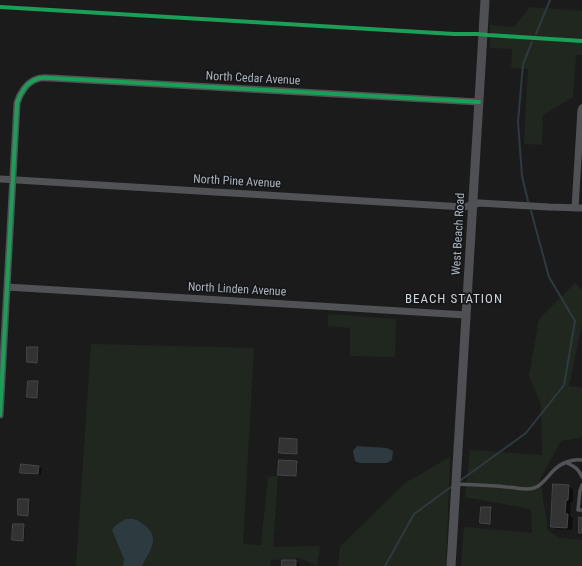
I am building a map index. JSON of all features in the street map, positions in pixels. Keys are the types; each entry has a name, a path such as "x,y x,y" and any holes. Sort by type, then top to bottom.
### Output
{"street":[{"name":"West Beach Road","path":"451,566 485,0"},
{"name":"North Cedar Avenue","path":"13,180 19,96 24,88 38,78 479,102"},
{"path":"578,208 582,108"},
{"name":"North Pine Avenue","path":"0,179 464,207 479,203 578,208"},
{"path":"0,415 13,180"},
{"name":"North Linden Avenue","path":"7,287 466,315"}],"lane":[{"path":"456,484 527,489 535,488 555,469 566,462 582,460"},
{"path":"566,462 574,465 582,477"},
{"path":"582,485 578,510 582,510"}],"shaded area":[{"path":"530,7 582,11 582,55 576,55 573,97 543,115 542,145 524,144 528,69 511,68 512,49 490,48 490,25 514,27"},
{"path":"575,283 582,290 582,324 569,386 582,388 582,436 579,438 561,441 540,479 548,530 559,538 582,540 582,566 461,566 464,527 532,533 531,509 465,497 470,450 542,455 541,404 529,376 539,319"},
{"path":"328,314 396,319 395,357 350,356 350,328 328,326"},
{"path":"91,344 254,348 243,544 261,545 268,477 278,475 273,547 320,546 317,566 300,558 271,560 270,566 76,566"},
{"path":"357,446 387,448 393,451 392,460 387,463 360,463 355,461 353,451"},
{"path":"450,457 446,566 338,566 340,547 405,483"},
{"path":"126,519 134,519 142,523 152,534 153,543 142,566 123,566 124,559 112,530 117,524"}],"building":[{"path":"27,347 38,347 37,363 27,362"},
{"path":"28,381 38,381 37,398 27,397"},
{"path":"280,438 297,439 297,454 279,453"},
{"path":"279,460 297,461 296,476 278,475"},
{"path":"21,464 39,466 38,474 20,473"},
{"path":"553,484 569,485 565,514 568,514 567,528 551,527"},
{"path":"18,499 29,499 28,516 18,515"},
{"path":"481,507 491,507 490,524 480,523"},
{"path":"579,517 582,518 582,533 579,533"},
{"path":"13,524 24,524 23,541 12,540"},
{"path":"282,560 296,560 296,566 282,566"}],"waterway":[{"path":"536,34 550,0"},
{"path":"528,201 522,176 518,122 523,64 532,42"},
{"path":"461,480 526,433 564,385 575,321 549,277 531,211"},
{"path":"385,566 414,514 451,487"}],"cycle path":[{"path":"0,7 582,41"},
{"path":"0,415 17,103 22,92 33,80 40,78 51,78 479,102"}],"district":[{"name":"BEACH STATION","path":"454,300"}]}
